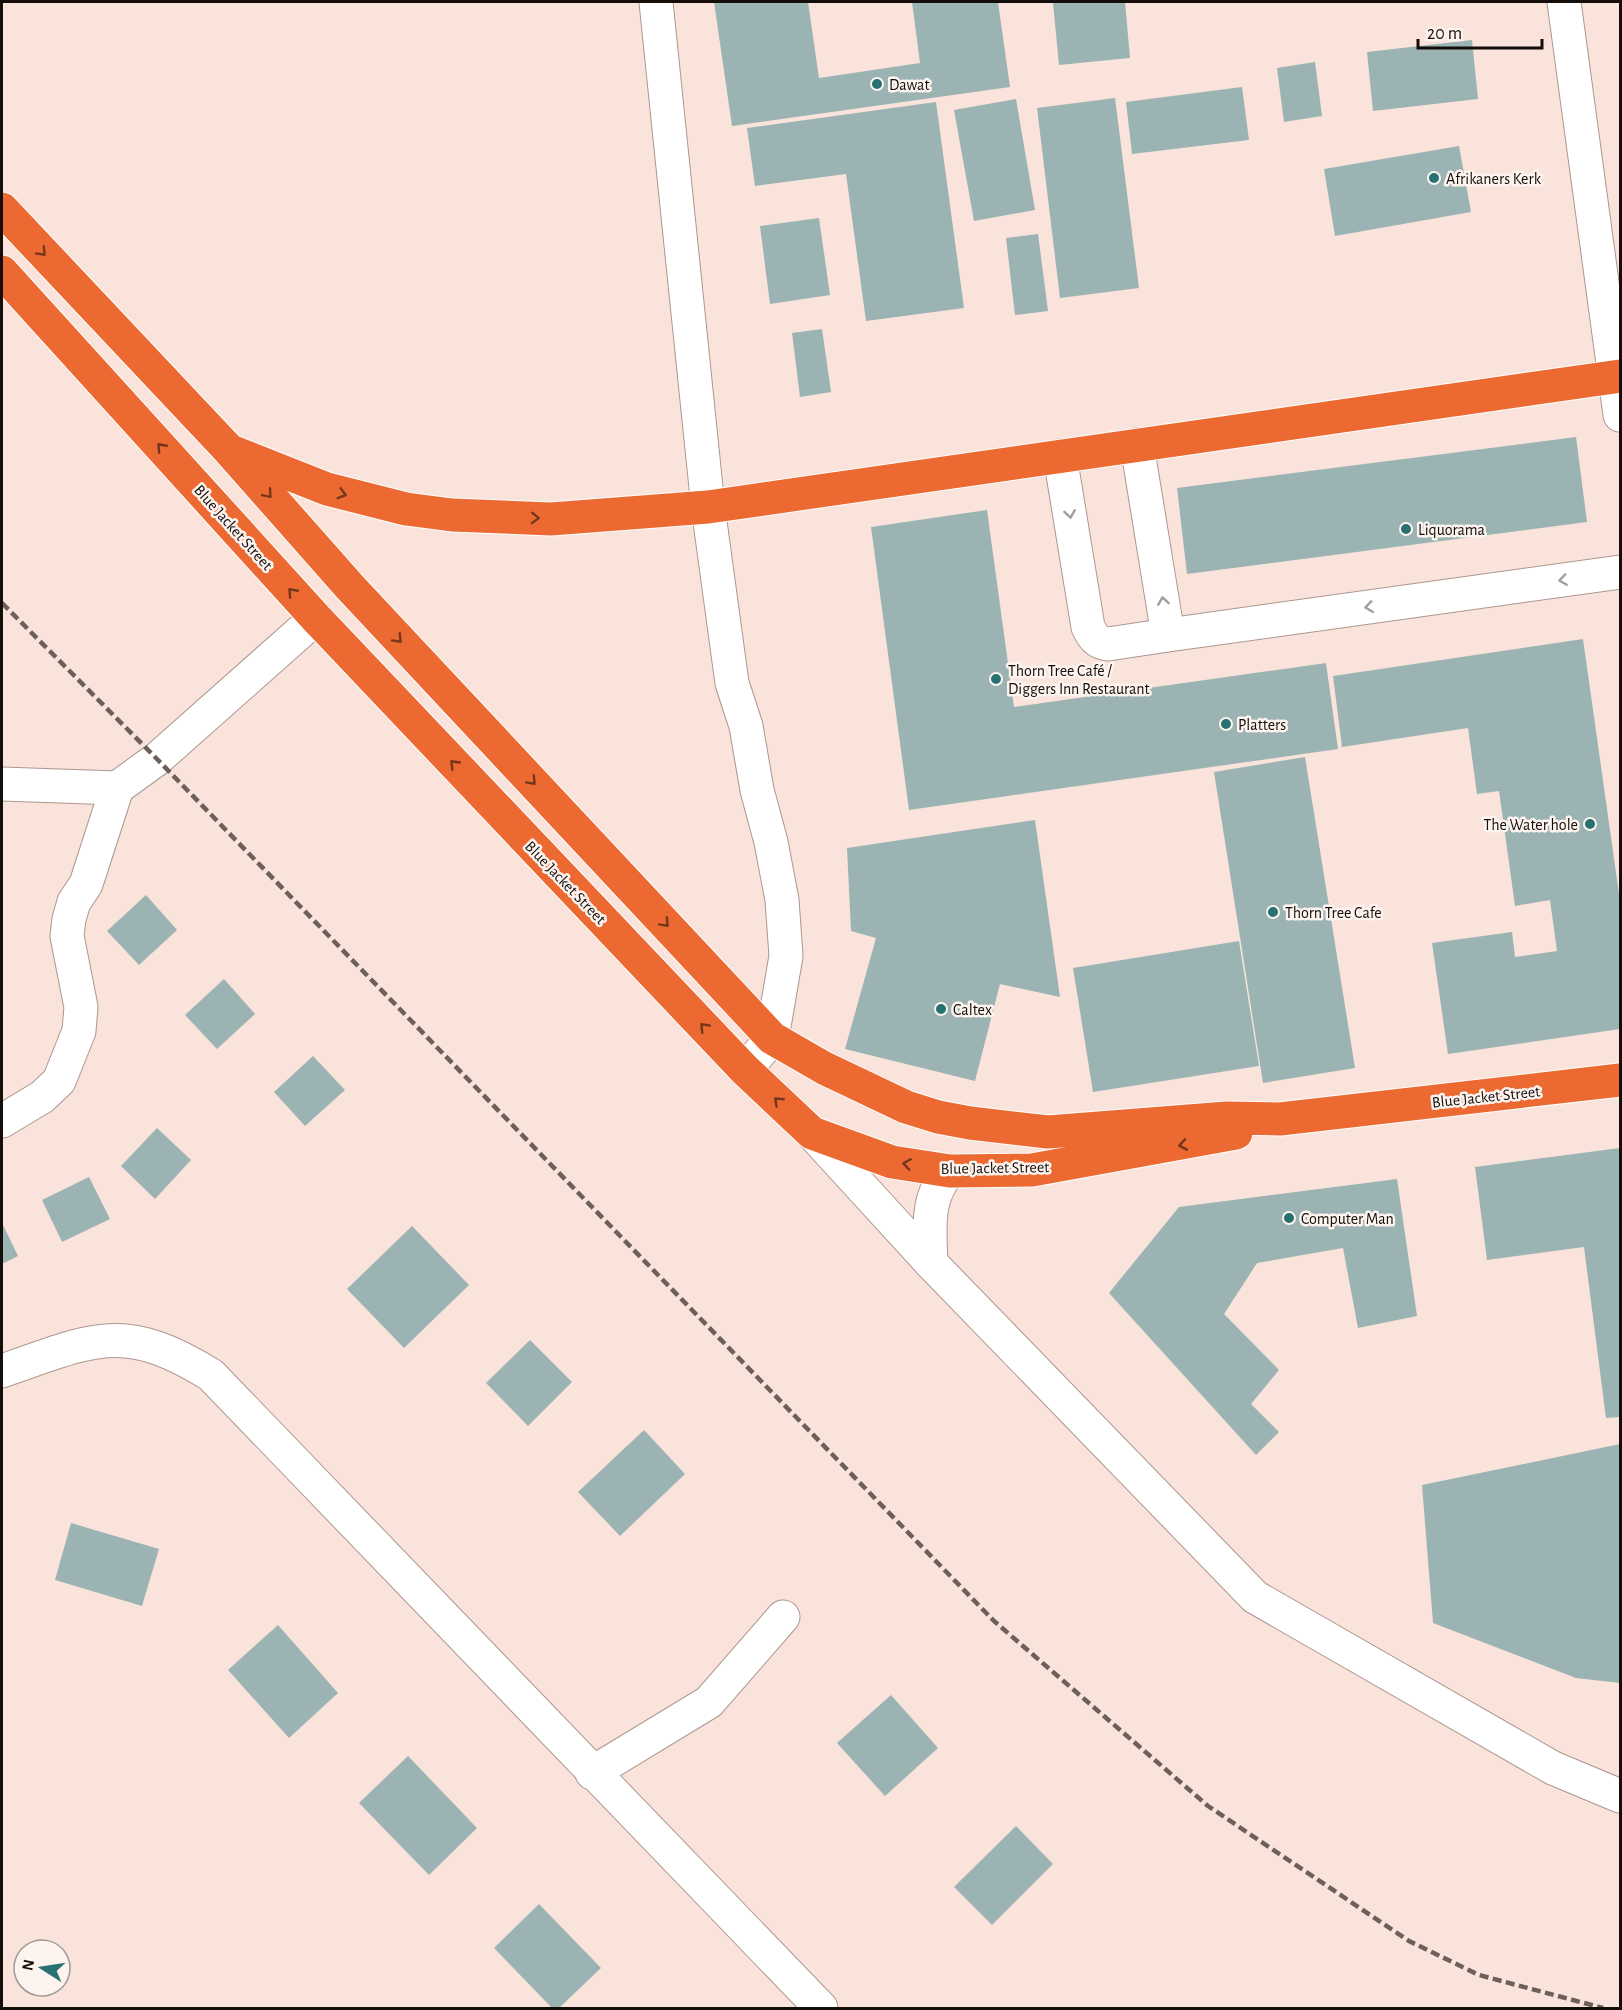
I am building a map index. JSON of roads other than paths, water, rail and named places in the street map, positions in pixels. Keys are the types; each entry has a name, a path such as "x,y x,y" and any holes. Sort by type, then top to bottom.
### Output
{"highway":[{"name":"Blue Jacket Street","path":"2,209 229,450 350,587 772,1038 824,1068 906,1107 938,1117 1048,1132 1227,1118 1280,1119 1620,1080"},
{"name":"Blue Jacket Street","path":"2,272 316,618 745,1070 812,1133 892,1162 950,1171 1032,1170 1222,1138 1280,1119"},
{"path":"229,450 327,489 398,508 452,515 551,519 708,507 1618,376"}],"street":[{"path":"656,2 708,507 732,683 746,726 757,790 771,842 782,900 786,956 772,1038 745,1070"},
{"path":"1564,2 1618,376 1620,415"},
{"path":"1137,445 1168,634"},
{"path":"1060,456 1088,627 1092,636 1099,643 1108,644 1620,572"},
{"path":"2,1121 42,1097 59,1081 79,1031 81,1007 67,936 69,919 74,902 86,884 117,788 157,759 316,618"},
{"path":"2,784 117,788"},
{"path":"812,1133 931,1263 1255,1598 1553,1768 1620,1796"},
{"path":"931,1263 932,1206 940,1181 950,1171"},
{"path":"2,1371 77,1345 113,1338 148,1343 180,1355 211,1375 592,1773 821,2008"},
{"path":"592,1773 709,1701 783,1617"}],"railway":[{"path":"2,603 157,759 994,1621 1208,1806 1409,1941 1479,1975 1603,2008"}],"place":[{"name":"Dawat","path":"877,84"},
{"name":"Afrikaners Kerk","path":"1434,178"},
{"name":"Liquorama","path":"1406,529"},
{"name":"Thorn Tree Café / Diggers Inn Restaurant","path":"996,679"},
{"name":"Platters","path":"1226,724"},
{"name":"The Water hole","path":"1590,824"},
{"name":"Thorn Tree Cafe","path":"1273,912"},
{"name":"Caltex","path":"941,1009"},
{"name":"Computer Man","path":"1289,1218"}]}
